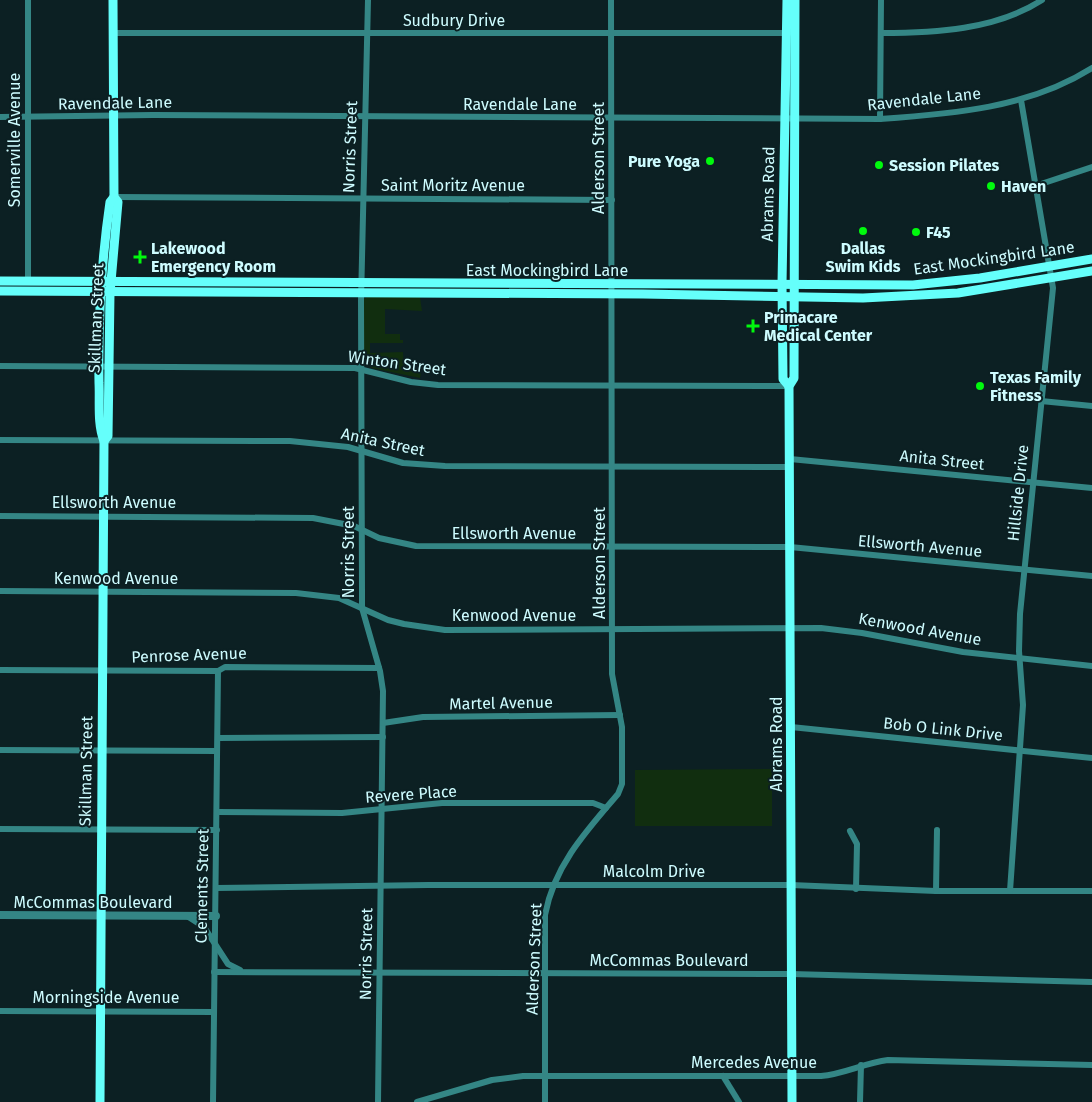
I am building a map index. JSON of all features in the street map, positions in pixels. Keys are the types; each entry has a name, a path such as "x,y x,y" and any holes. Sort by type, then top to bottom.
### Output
{"main road":[{"name":"Skillman Street","path":"104,441 108,436 110,292 118,202 114,197 113,0"},
{"name":"Abrams Road","path":"787,0 794,119 794,378 789,386 792,1102"},
{"name":"Abrams Road","path":"789,386 783,379 784,119 790,33 795,0"},
{"path":"784,182 794,181"},
{"name":"Skillman Street","path":"101,1102 100,916 104,441 101,420 99,366 100,281 110,202 114,197"},
{"name":"East Mockingbird Lane","path":"0,291 100,293 202,288 611,290 684,283 913,285 980,278 1092,260"},
{"name":"East Mockingbird Lane","path":"611,290 643,294 863,298 930,295 1092,271"},
{"name":"East Mockingbird Lane","path":"0,281 111,281 202,288"},
{"path":"28,281 28,292"},
{"path":"643,294 660,289 677,289 684,283"}],"street":[{"name":"Somerville Avenue","path":"28,0 28,281"},
{"name":"Norris Street","path":"368,0 361,288 361,530 362,608 382,679 383,737 378,1102"},
{"name":"Alderson Street","path":"545,1102 545,915 553,885 567,857 618,794 622,784 620,715 612,681 611,290 613,33 611,0"},
{"path":"880,119 881,0"},
{"path":"881,33 916,33 978,24 1009,16 1042,0"},
{"name":"Sudbury Drive","path":"113,33 790,33"},
{"name":"Ravendale Lane","path":"0,117 880,119 942,114 1021,100 1072,81 1092,68"},
{"name":"Hillside Drive","path":"1010,891 1022,751 1023,705 1018,632 1052,278 1021,100"},
{"path":"1035,186 1092,167"},
{"name":"Saint Moritz Avenue","path":"114,197 612,200"},
{"name":"Winton Street","path":"0,366 361,368 411,382 438,385 789,386"},
{"path":"1041,401 1092,406"},
{"name":"Anita Street","path":"0,440 290,441 362,450 403,463 423,465 612,467 790,463 1092,488"},
{"name":"Ellsworth Avenue","path":"0,516 313,518 354,526 379,538 433,547 790,547 1092,576"},
{"name":"Kenwood Avenue","path":"0,591 296,593 339,598 379,617 404,624 445,630 791,628 862,633 937,648 1092,666"},
{"path":"367,631 372,621 379,617"},
{"name":"Penrose Avenue","path":"0,670 218,671 225,667 379,668"},
{"name":"Clements Street","path":"213,1102 218,671"},
{"name":"Martel Avenue","path":"383,722 423,717 620,715"},
{"name":"Bob O Link Drive","path":"791,727 1092,758"},
{"path":"218,738 383,737"},
{"path":"0,750 218,751"},
{"name":"Revere Place","path":"217,812 342,813 442,803 593,803 606,808"},
{"path":"0,829 217,830"},
{"path":"936,891 937,830"},
{"path":"850,831 857,844 856,888"},
{"name":"Malcolm Drive","path":"216,888 791,885 936,891 1092,891"},
{"name":"McCommas Boulevard","path":"0,915 216,916"},
{"name":"McCommas Boulevard","path":"186,916 204,927 215,947 228,964 246,972"},
{"name":"McCommas Boulevard","path":"214,972 791,974 1092,982"},
{"name":"Morningside Avenue","path":"0,1011 213,1012"},
{"name":"Mercedes Avenue","path":"418,1102 492,1080 545,1075 836,1075 861,1065 888,1060 1092,1065"},
{"path":"860,1102 861,1065"},
{"path":"723,1076 739,1102"},
{"path":"92,1102 101,1102"}],"green space":[{"path":"367,297 420,297 422,311 385,309 385,334 400,334 400,340 403,340 403,343 370,343 370,353 403,352 404,368 416,368 421,373 420,378 372,368 364,363 364,299"},
{"path":"772,769 772,826 635,826 635,770"}],"place":[{"name":"Pure Yoga","path":"710,161"},
{"name":"Session Pilates","path":"879,165"},
{"name":"Haven","path":"991,186"},
{"name":"Dallas Swim Kids","path":"863,231"},
{"name":"F45","path":"916,232"},
{"name":"Lakewood Emergency Room","path":"140,257"},
{"name":"Primacare Medical Center","path":"753,326"},
{"name":"Texas Family Fitness","path":"980,386"}]}
